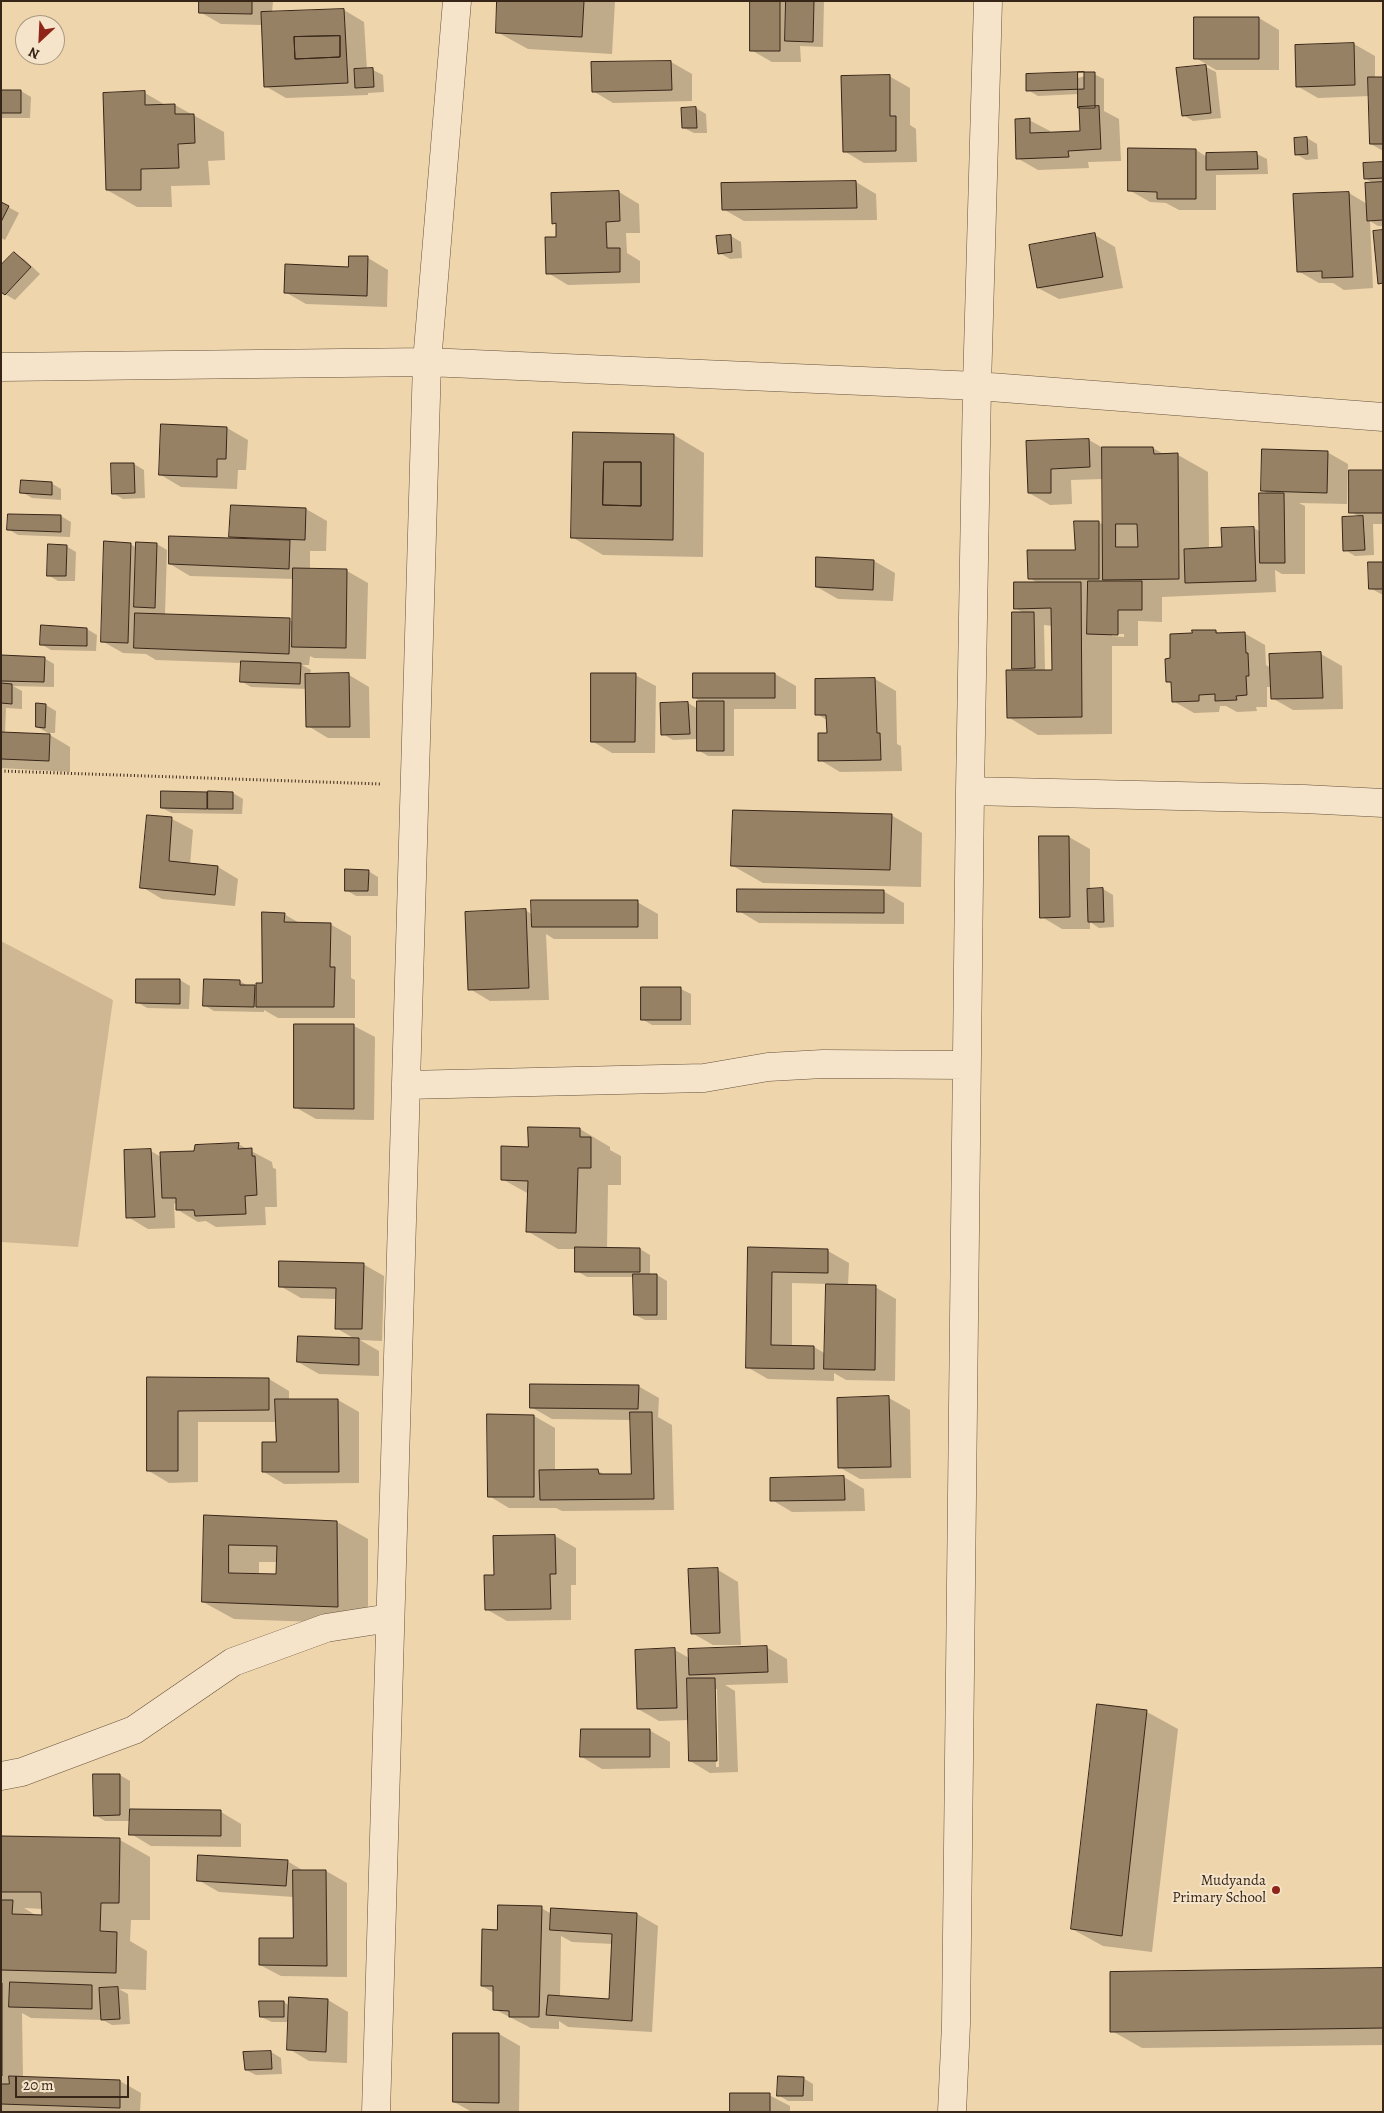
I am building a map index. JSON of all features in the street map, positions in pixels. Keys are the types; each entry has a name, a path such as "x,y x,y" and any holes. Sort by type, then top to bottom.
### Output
{"street":[{"path":"376,2112 427,362 458,1"},
{"path":"952,2112 956,2024 966,1065 976,386 988,1"},
{"path":"1,368 427,362 976,386 1383,417"},
{"path":"970,791 1304,799 1383,803"},
{"path":"406,1085 704,1078 768,1067 823,1064 966,1065"},
{"path":"1,1776 22,1772 134,1730 233,1662 326,1628 390,1618"}],"path":[{"path":"1,771 414,785"}],"shaded area":[{"path":"1,941 113,1000 78,1247 1,1242"}],"building":[{"path":"199,1 252,1 252,14 199,13"},
{"path":"497,1 584,1 582,37 496,33"},
{"path":"750,1 780,1 780,51 750,51"},
{"path":"786,1 814,1 813,42 785,41"},
{"path":"344,9 348,83 264,87 261,12","holes":["340,36 340,57 295,59 294,37"]},
{"path":"1194,17 1259,17 1259,59 1194,59"},
{"path":"340,36 340,57 295,59 294,37"},
{"path":"1354,43 1355,85 1296,87 1295,45"},
{"path":"671,61 672,90 592,92 591,62"},
{"path":"1206,65 1211,113 1182,116 1176,68"},
{"path":"373,68 374,87 355,88 354,69"},
{"path":"1078,72 1095,72 1095,108 1078,108"},
{"path":"1084,72 1084,89 1026,91 1026,74"},
{"path":"890,75 890,116 896,116 896,151 843,152 841,76"},
{"path":"1368,77 1383,77 1383,144 1370,144"},
{"path":"1,90 21,90 21,113 1,113"},
{"path":"145,91 145,105 175,104 175,114 194,114 195,143 178,144 179,168 141,169 141,190 106,190 103,93"},
{"path":"1099,106 1101,149 1068,151 1069,157 1016,159 1015,119 1030,118 1030,133 1080,131 1079,107"},
{"path":"696,107 697,128 682,128 681,108"},
{"path":"1307,137 1308,154 1295,155 1294,138"},
{"path":"1128,148 1196,149 1196,199 1157,199 1157,192 1128,191"},
{"path":"1257,152 1258,169 1206,170 1206,153"},
{"path":"1383,162 1383,178 1364,179 1363,163"},
{"path":"856,181 857,208 722,210 721,183"},
{"path":"1383,182 1383,220 1367,221 1365,183"},
{"path":"619,191 620,221 606,222 607,248 620,248 620,272 546,274 545,237 556,237 556,223 552,224 551,193"},
{"path":"1349,192 1353,277 1322,278 1322,271 1297,272 1293,194"},
{"path":"1,202 9,206 1,222"},
{"path":"1383,230 1383,283 1378,284 1373,231"},
{"path":"1095,233 1103,277 1037,288 1029,245"},
{"path":"731,235 732,252 718,254 716,236"},
{"path":"14,252 31,267 5,295 1,292 1,265"},
{"path":"349,256 368,256 367,296 284,293 285,264 348,267"},
{"path":"161,424 227,427 226,459 217,459 217,477 159,475"},
{"path":"573,432 674,434 673,540 571,538","holes":["604,462 641,462 641,506 603,505"]},
{"path":"1089,439 1090,467 1051,469 1051,493 1028,493 1026,441"},
{"path":"1102,447 1153,447 1154,454 1178,453 1179,579 1103,580","holes":["1116,524 1137,524 1138,547 1116,547"]},
{"path":"1262,449 1328,451 1327,493 1261,491"},
{"path":"604,462 641,462 641,506 603,505"},
{"path":"111,463 134,463 135,493 112,494"},
{"path":"1349,470 1383,470 1383,513 1349,513"},
{"path":"21,480 52,482 52,495 20,493"},
{"path":"1259,493 1284,493 1285,563 1260,563"},
{"path":"231,505 306,508 305,540 229,537"},
{"path":"8,514 61,515 61,532 7,530"},
{"path":"1363,516 1365,550 1343,551 1342,517"},
{"path":"1074,521 1099,521 1099,579 1028,579 1027,550 1075,550"},
{"path":"1254,527 1256,581 1185,583 1184,549 1222,547 1221,528"},
{"path":"169,536 290,540 289,569 169,564"},
{"path":"104,541 131,543 128,643 101,642"},
{"path":"136,542 157,543 155,608 134,607"},
{"path":"48,544 67,545 66,576 47,576"},
{"path":"816,557 874,560 873,590 816,587"},
{"path":"1368,562 1383,562 1383,589 1369,589"},
{"path":"293,568 347,569 346,648 292,647"},
{"path":"1088,581 1142,581 1142,610 1118,610 1118,635 1087,634"},
{"path":"1014,582 1081,582 1082,717 1007,718 1006,670 1052,670 1051,608 1014,609"},
{"path":"1012,612 1034,612 1035,668 1012,669"},
{"path":"135,613 290,618 289,654 134,648"},
{"path":"41,625 87,628 87,646 40,645"},
{"path":"1192,630 1216,630 1216,633 1245,632 1249,676 1246,676 1247,695 1236,696 1237,700 1215,701 1215,694 1199,695 1199,701 1172,702 1171,682 1166,682 1165,659 1170,658 1170,634 1192,633"},
{"path":"1321,652 1323,698 1271,699 1269,654"},
{"path":"1,655 45,657 44,682 1,681"},
{"path":"241,661 301,663 300,684 240,682"},
{"path":"349,673 350,727 306,727 305,674"},
{"path":"591,673 636,673 635,742 591,742"},
{"path":"693,673 775,673 775,698 693,698"},
{"path":"875,678 877,733 880,733 881,760 818,761 818,733 827,733 826,715 815,715 815,679"},
{"path":"1,683 12,684 12,704 1,703"},
{"path":"697,701 724,701 724,751 697,751"},
{"path":"688,702 690,734 661,735 660,703"},
{"path":"36,703 46,704 45,728 36,727"},
{"path":"1,732 50,734 49,761 1,759"},
{"path":"161,791 207,792 207,809 161,808"},
{"path":"208,791 233,792 233,809 208,809"},
{"path":"733,810 892,814 890,870 731,866"},
{"path":"147,815 172,817 169,861 218,866 215,895 140,888"},
{"path":"1039,836 1069,836 1070,917 1040,918"},
{"path":"345,869 369,870 368,891 345,891"},
{"path":"1103,888 1104,922 1088,922 1087,889"},
{"path":"737,889 884,890 884,913 737,912"},
{"path":"531,900 638,900 638,927 532,927"},
{"path":"526,909 529,988 468,990 465,912"},
{"path":"262,912 285,913 284,922 331,923 330,967 335,967 334,1007 256,1007 256,983 262,983"},
{"path":"136,979 180,979 180,1004 136,1003"},
{"path":"204,979 240,980 240,985 255,985 254,1007 203,1006"},
{"path":"641,987 681,987 681,1020 641,1020"},
{"path":"294,1024 354,1024 354,1109 294,1108"},
{"path":"528,1127 580,1128 580,1137 591,1137 591,1168 578,1168 576,1233 526,1232 528,1181 501,1180 501,1146 528,1147"},
{"path":"239,1143 238,1149 252,1148 252,1156 255,1156 257,1195 245,1196 246,1214 195,1216 194,1210 176,1210 176,1198 162,1198 160,1152 194,1151 195,1145"},
{"path":"151,1149 155,1217 126,1218 124,1150"},
{"path":"575,1247 640,1248 640,1272 575,1272"},
{"path":"748,1247 828,1249 828,1273 772,1272 771,1345 814,1346 814,1369 746,1368"},
{"path":"279,1261 364,1263 362,1329 335,1329 336,1288 279,1287"},
{"path":"633,1274 657,1274 657,1315 634,1315"},
{"path":"826,1284 876,1285 875,1370 824,1369"},
{"path":"298,1336 359,1338 359,1365 297,1362"},
{"path":"147,1377 269,1378 269,1410 178,1411 178,1471 147,1471"},
{"path":"530,1384 639,1385 638,1409 530,1408"},
{"path":"889,1396 891,1467 838,1468 837,1398"},
{"path":"275,1399 338,1399 339,1472 262,1472 262,1442 276,1442"},
{"path":"630,1412 652,1412 654,1499 540,1500 539,1470 598,1469 599,1474 631,1474"},
{"path":"487,1414 534,1415 534,1497 488,1497"},
{"path":"844,1476 845,1500 770,1501 770,1478"},
{"path":"204,1515 337,1521 338,1607 202,1602","holes":["229,1545 277,1546 276,1574 229,1573"]},
{"path":"555,1535 556,1574 550,1574 551,1609 485,1610 484,1575 494,1575 493,1536"},
{"path":"718,1568 720,1633 691,1634 688,1569"},
{"path":"767,1646 768,1672 689,1675 688,1649"},
{"path":"675,1648 677,1708 637,1709 635,1650"},
{"path":"687,1678 715,1678 717,1761 689,1761"},
{"path":"1097,1704 1147,1710 1122,1936 1071,1929"},
{"path":"581,1729 650,1729 650,1757 580,1757"},
{"path":"93,1774 120,1774 120,1815 94,1816"},
{"path":"130,1809 221,1810 221,1836 129,1835"},
{"path":"1,1836 120,1838 119,1903 101,1903 100,1931 117,1932 116,1973 1,1970 1,1900 13,1900 12,1914 42,1915 41,1892 1,1892"},
{"path":"198,1855 288,1860 286,1886 197,1881"},
{"path":"293,1870 326,1870 327,1966 259,1965 259,1938 293,1938"},
{"path":"498,1905 542,1906 539,2017 509,2017 509,2011 493,2010 493,1986 481,1986 482,1929 497,1930"},
{"path":"551,1908 637,1913 632,2021 546,2015 548,1995 609,1999 612,1934 550,1930"},
{"path":"1383,1968 1383,2028 1110,2032 1110,1972"},
{"path":"10,1982 92,1985 92,2009 9,2007"},
{"path":"2,1983 2,2076 1,2076"},
{"path":"118,1987 120,2019 101,2020 99,1988"},
{"path":"289,1997 328,1999 326,2052 287,2050"},
{"path":"259,2001 284,2001 284,2017 260,2017"},
{"path":"453,2033 499,2033 499,2103 453,2102"},
{"path":"271,2051 272,2069 245,2070 243,2052"},
{"path":"9,2076 120,2080 120,2108 1,2104 1,2084 9,2084"},
{"path":"778,2076 804,2077 803,2096 777,2096"},
{"path":"730,2093 770,2093 770,2112 730,2112"}],"place":[{"name":"Mudyanda Primary School","path":"1276,1890"}]}
